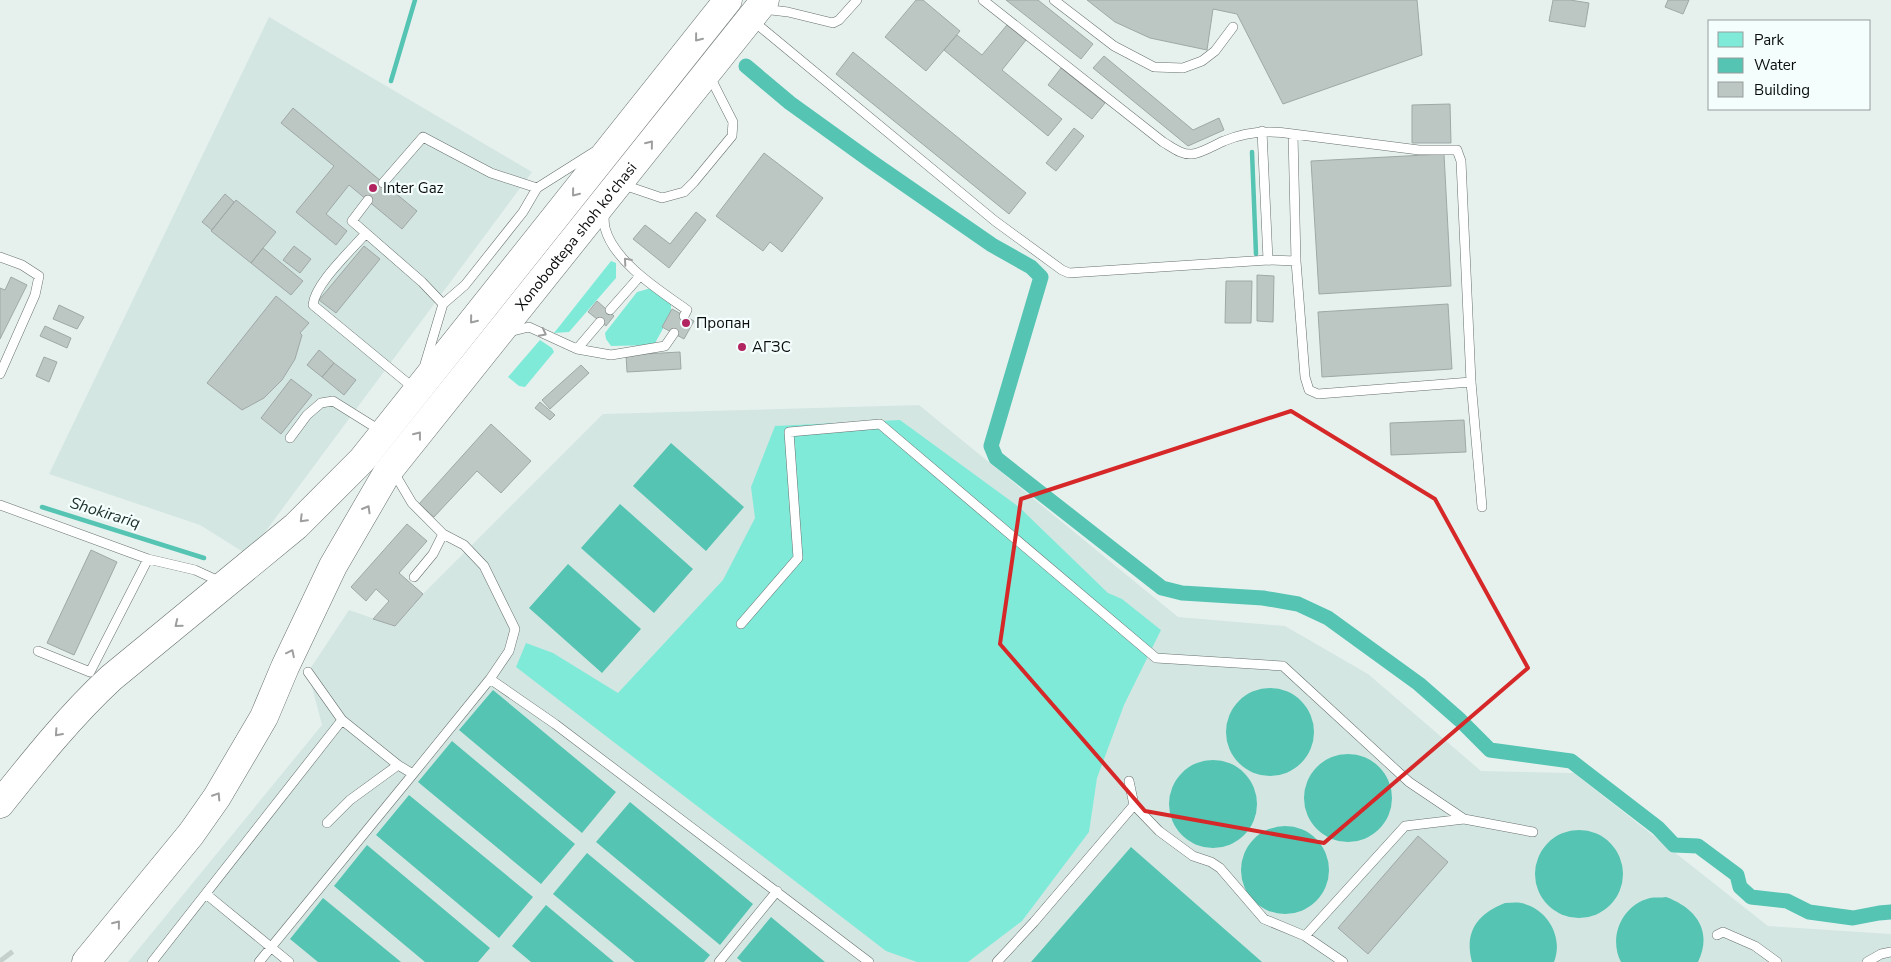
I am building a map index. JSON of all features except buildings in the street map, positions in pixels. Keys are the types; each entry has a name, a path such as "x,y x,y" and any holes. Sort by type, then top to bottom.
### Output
{"highway":[{"name":"Xonobodtepa shoh ko'chasi","path":"0,804 50,741 86,701 111,678 296,526 362,460 728,0"},
{"name":"Xonobodtepa shoh ko'chasi","path":"86,962 191,834 217,797 264,717 285,667 333,566 389,471 757,9"},
{"path":"525,255 547,273"}],"lane":[{"path":"757,9 788,12 833,23 839,20 857,0"},
{"path":"983,0 1163,142 1181,153 1192,154 1227,139 1274,131 1419,150 1457,150 1461,161 1471,382 1482,507"},
{"path":"1054,0 1114,46 1154,67 1183,68 1202,61 1215,51 1233,26"},
{"path":"757,9 995,221 1062,270 1069,273 1268,260 1296,261"},
{"path":"684,316 687,310 640,276 612,244 605,227 611,193 662,198 684,192 732,136 733,122 707,72"},
{"path":"1262,132 1268,260"},
{"path":"366,233 319,286 313,305 417,390 444,304 465,285 523,212 537,188 622,134"},
{"path":"1293,134 1296,261 1305,376 1309,390 1318,394 1471,382"},
{"path":"383,183 423,137 491,173 537,188"},
{"path":"368,200 352,221 422,282 444,304"},
{"path":"0,257 22,265 39,276 35,295 0,374"},
{"path":"610,310 640,276"},
{"path":"577,349 600,322"},
{"path":"497,336 529,327 577,349 611,355 665,346 674,333"},
{"path":"290,438 307,415 321,403 333,401 383,433"},
{"path":"741,624 798,558 789,432 880,424 1156,658 1283,666 1409,782 1464,819"},
{"path":"260,962 490,679 509,651 515,629 484,566 464,545 443,534 412,503 389,471"},
{"path":"0,505 148,559 195,570 225,584"},
{"path":"414,577 433,554 443,534"},
{"path":"38,651 90,672 148,559"},
{"path":"308,672 342,720 398,765 413,774"},
{"path":"490,679 555,724 869,962"},
{"path":"152,962 342,720"},
{"path":"327,823 350,800 398,765"},
{"path":"1129,781 1134,805 1159,831 1193,856 1211,862 1220,868 1264,919 1305,936 1344,962"},
{"path":"997,962 1034,922 1134,805"},
{"path":"1305,936 1405,826 1464,819 1534,832"},
{"path":"719,962 777,891"},
{"path":"206,894 289,962"},
{"path":"1717,935 1723,932 1755,946 1777,962"},
{"path":"1868,962 1881,954 1891,952"}],"highlighted area":[{"path":"1291,411 1435,499 1528,668 1324,843 1145,811 1000,644 1021,499"}],"shaded area":[{"path":"269,17 532,172 248,555 200,525 49,474"},
{"path":"919,405 1178,617 1285,626 1368,674 1481,771 1574,773 1768,926 1891,934 1891,962 128,962 322,725 308,672 349,610 395,626 423,594 603,414"}],"green space":[{"path":"611,261 616,263 616,278 569,332 554,333"},
{"path":"651,288 671,303 671,314 654,345 611,346 606,339 605,333 637,292"},
{"path":"540,340 552,348 554,352 525,387 519,386 508,377"},
{"path":"900,420 1019,507 1108,593 1122,599 1161,630 1124,705 1097,778 1089,832 1022,921 968,962 917,962 886,951 516,667 526,643 553,653 618,693 723,580 755,518 751,487 775,426"}],"water":[{"path":"671,443 744,507 706,551 633,486"},
{"path":"620,504 693,569 654,613 581,548"},
{"path":"568,564 641,629 602,673 529,608"},
{"path":"1270,688 1287,692 1301,701 1310,715 1314,732 1310,749 1301,763 1287,772 1270,776 1253,772 1239,763 1230,749 1226,732 1230,715 1239,701 1253,692"},
{"path":"493,690 616,792 582,833 459,730"},
{"path":"452,741 575,844 541,884 418,782"},
{"path":"1348,754 1365,758 1379,767 1388,781 1392,798 1388,815 1379,829 1365,838 1348,842 1331,838 1317,829 1308,815 1304,798 1308,781 1317,767 1331,758"},
{"path":"1213,760 1230,764 1244,773 1253,787 1257,804 1253,821 1244,835 1230,844 1213,848 1196,844 1182,835 1173,821 1169,804 1173,787 1182,773 1196,764"},
{"path":"409,795 533,897 499,938 376,835"},
{"path":"630,802 753,904 720,945 596,842"},
{"path":"1285,826 1302,830 1316,839 1325,853 1329,870 1325,887 1316,901 1302,910 1285,914 1268,910 1254,901 1245,887 1241,870 1245,853 1254,839 1268,830"},
{"path":"1579,830 1596,834 1610,843 1619,857 1623,874 1619,891 1610,905 1596,914 1579,918 1562,914 1548,905 1539,891 1535,874 1539,857 1548,843 1562,834"},
{"path":"367,845 490,948 478,962 425,962 334,886"},
{"path":"1131,847 1262,962 1031,962"},
{"path":"587,853 710,955 704,962 635,962 553,894"},
{"path":"1666,897 1686,907 1699,922 1704,940 1698,962 1621,962 1616,942 1620,923 1625,915 1640,902 1650,898"},
{"path":"323,898 401,962 318,962 290,939"},
{"path":"1505,903 1519,903 1530,906 1546,917 1555,934 1557,943 1554,962 1472,962 1470,942 1475,925 1495,907"},
{"path":"546,905 614,962 531,962 512,946"},
{"path":"771,917 825,962 742,962 737,958"}],"waterway":[{"path":"391,81 415,0"},
{"path":"746,66 790,103 872,162 992,245 1031,267 1041,277 991,446 996,458 1162,588 1182,593 1263,598 1298,604 1328,618 1419,684 1460,720 1490,750 1571,761 1658,828 1674,845 1698,846 1737,875 1740,887 1751,897 1787,901 1809,912 1853,918 1891,912"},
{"path":"1252,152 1256,254"},
{"name":"Shokirariq","path":"42,507 204,558"}],"tunnel":[{"path":"0,958 3,962"}],"place":[{"name":"Inter Gaz","path":"373,188"},
{"name":"Пропан","path":"686,323"},
{"name":"АГЗС","path":"742,347"}]}
